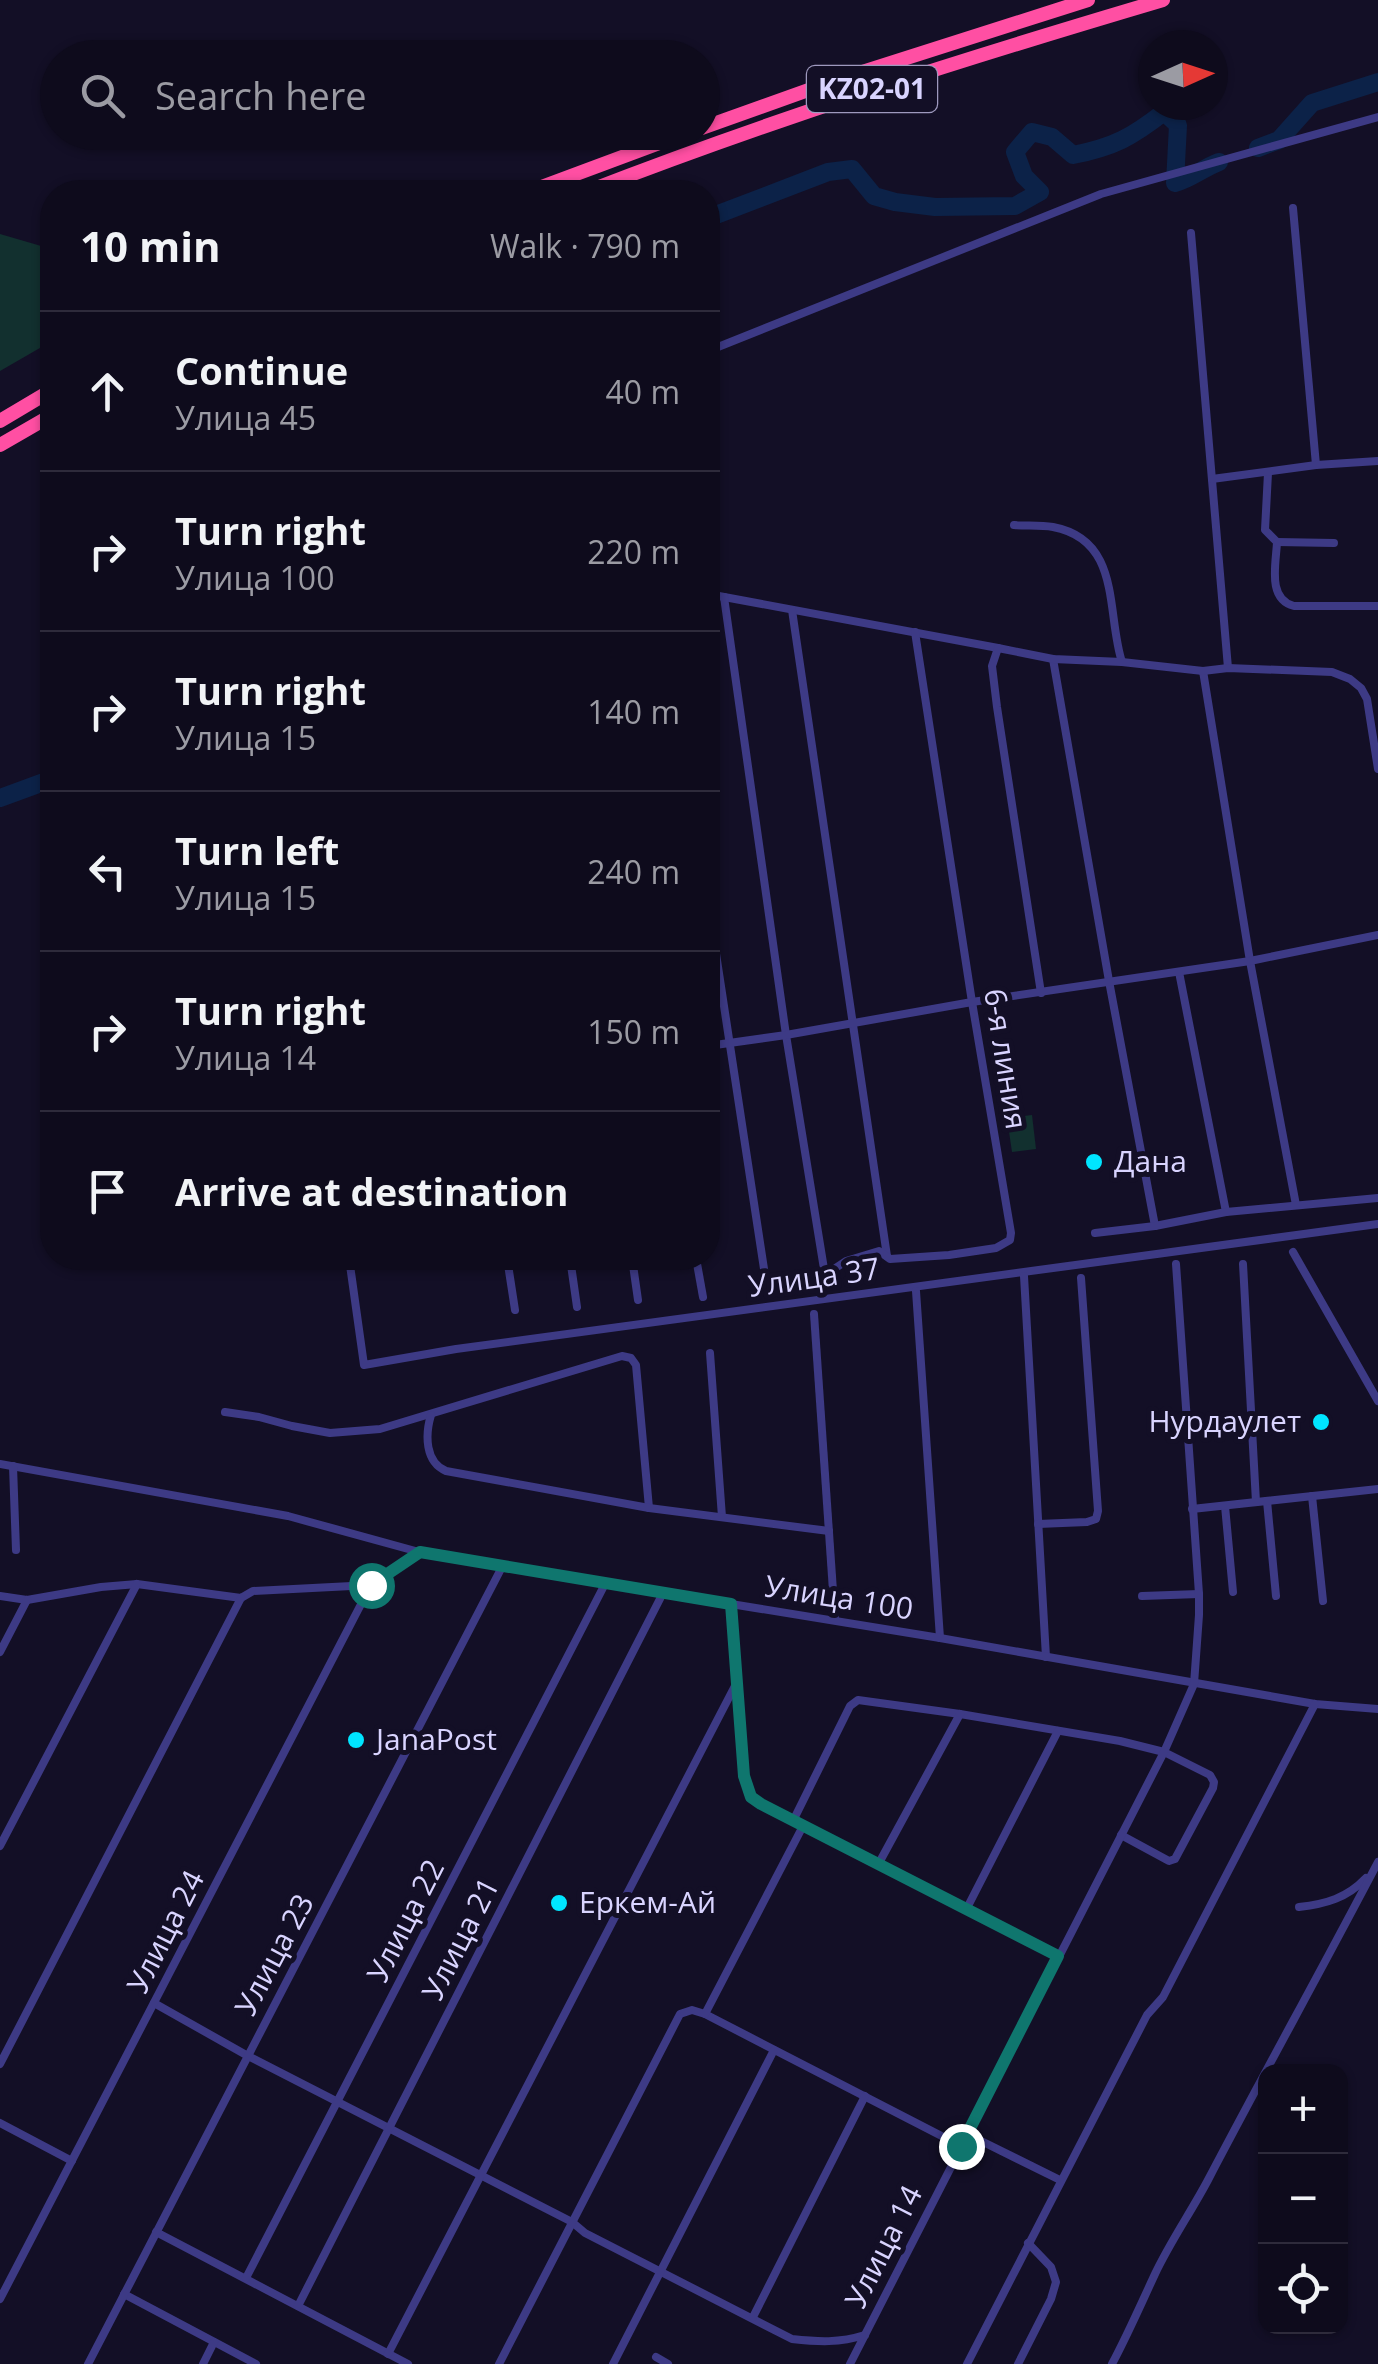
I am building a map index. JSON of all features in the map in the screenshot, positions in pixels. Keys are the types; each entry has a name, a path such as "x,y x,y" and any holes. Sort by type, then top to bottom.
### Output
{"highway":[{"name":"KZ02-01","path":"720,121 828,82 1088,0"},
{"name":"KZ02-01","path":"720,141 878,86 1163,0"},
{"path":"560,180 641,150"},
{"name":"KZ02-01","path":"618,180 696,150"},
{"path":"0,421 40,397"},
{"path":"0,445 40,422"}],"street":[{"path":"720,346 1101,194 1378,117"},
{"path":"1293,208 1316,465"},
{"path":"1191,234 1228,668"},
{"path":"1212,479 1378,461"},
{"path":"1268,472 1265,530 1276,542 1279,598 1286,604 1378,606"},
{"path":"1014,525 1055,528 1082,539 1098,554 1122,662"},
{"path":"1276,542 1334,543"},
{"path":"720,596 1053,660 1122,662 1204,672 1228,668 1332,672 1361,688 1367,699 1378,770"},
{"path":"724,597 786,1035 825,1275"},
{"path":"792,610 886,1256"},
{"name":"6-я линия","path":"730,1043 766,1282 825,1275 846,1262 879,1251 890,1258 950,1256 996,1248 1010,1240 915,632"},
{"path":"998,648 992,666 1040,993"},
{"path":"1053,660 1155,1226"},
{"path":"1204,672 1250,961 1296,1205"},
{"path":"720,1044 1250,961 1378,934"},
{"path":"1179,972 1226,1212"},
{"path":"720,979 730,1043"},
{"path":"1095,1233 1226,1212 1378,1198"},
{"name":"Улица 37","path":"350,1270 364,1365 456,1349 1378,1224"},
{"path":"1293,1252 1378,1401"},
{"path":"1176,1264 1199,1594 1194,1684"},
{"path":"1243,1264 1256,1502"},
{"path":"509,1270 515,1310"},
{"path":"572,1270 577,1307"},
{"path":"634,1270 638,1300"},
{"path":"698,1270 703,1296"},
{"path":"1024,1276 1046,1657"},
{"path":"1038,1524 1088,1522 1096,1519 1098,1511 1080,1278"},
{"path":"916,1291 940,1638"},
{"path":"814,1314 836,1620"},
{"path":"710,1353 722,1517"},
{"path":"225,1412 330,1433 380,1429 622,1356 636,1365 649,1508"},
{"path":"431,1415 429,1454 437,1468 446,1471 649,1508 829,1531"},
{"name":"Улица 100","path":"0,1464 288,1516 420,1552 502,1567 836,1620 1315,1704 1378,1710"},
{"path":"13,1466 16,1550"},
{"path":"1192,1509 1378,1489"},
{"path":"1312,1496 1323,1601"},
{"path":"1267,1501 1276,1596"},
{"path":"1225,1506 1233,1592"},
{"path":"0,2064 240,1598 253,1591 371,1585 420,1552"},
{"name":"Улица 23","path":"88,2364 502,1567"},
{"path":"0,1596 28,1600 138,1584 240,1598"},
{"path":"0,1846 138,1584"},
{"name":"Улица 22","path":"246,2278 606,1584"},
{"name":"Улица 24","path":"0,2299 371,1585"},
{"name":"Улица 21","path":"298,2306 664,1593"},
{"path":"1142,1596 1199,1594"},
{"path":"0,1652 28,1600"},
{"path":"731,1604 747,1788 751,1797 1058,1956"},
{"path":"388,2354 737,1682"},
{"name":"Улица 14","path":"154,2003 248,2056 792,2339 827,2343 865,2335 1164,1752 1194,1684"},
{"path":"793,1821 854,1701 1120,1741 1164,1752 1210,1775 1214,1782 1174,1859 1169,1862 1120,1835"},
{"path":"967,2364 1147,2015 1163,1997 1315,1704"},
{"path":"879,1863 960,1714"},
{"path":"967,1908 1058,1731"},
{"path":"705,2014 803,1826"},
{"path":"1299,1906 1334,1901 1356,1888 1376,1866"},
{"path":"1112,2364 1155,2273 1376,1866"},
{"path":"499,2364 680,2014 692,2010 705,2014 961,2146"},
{"path":"613,2364 774,2050"},
{"path":"753,2318 865,2096"},
{"path":"0,2124 72,2161"},
{"path":"968,2134 1060,2180"},
{"path":"156,2232 408,2364"},
{"path":"1018,2364 1056,2282 1051,2267 1028,2243"},
{"path":"124,2294 256,2364"},
{"path":"850,2364 865,2335"},
{"path":"203,2364 214,2342"},
{"path":"656,2358 668,2364"}],"green space":[{"path":"0,234 40,246 40,348 0,371"},
{"path":"1032,1115 1036,1149 1012,1152 1007,1118"}],"waterway":[{"path":"1258,148 1279,140 1312,103 1378,82"},
{"path":"720,213 828,172 852,169 874,196 895,202 935,207 1015,206 1040,192 1024,176 1015,152 1032,132 1052,137 1073,155 1122,140 1164,112 1178,125 1175,183 1219,162"},
{"path":"0,798 40,783"}],"place":[{"name":"Дана","path":"1094,1162"},
{"name":"Нурдаулет","path":"1321,1422"},
{"name":"JanaPost","path":"356,1740"},
{"name":"Еркем-Ай","path":"559,1903"}],"route":[{"path":"371,1585 420,1552 731,1604 744,1776 751,1797 1058,1956 961,2146"}]}
